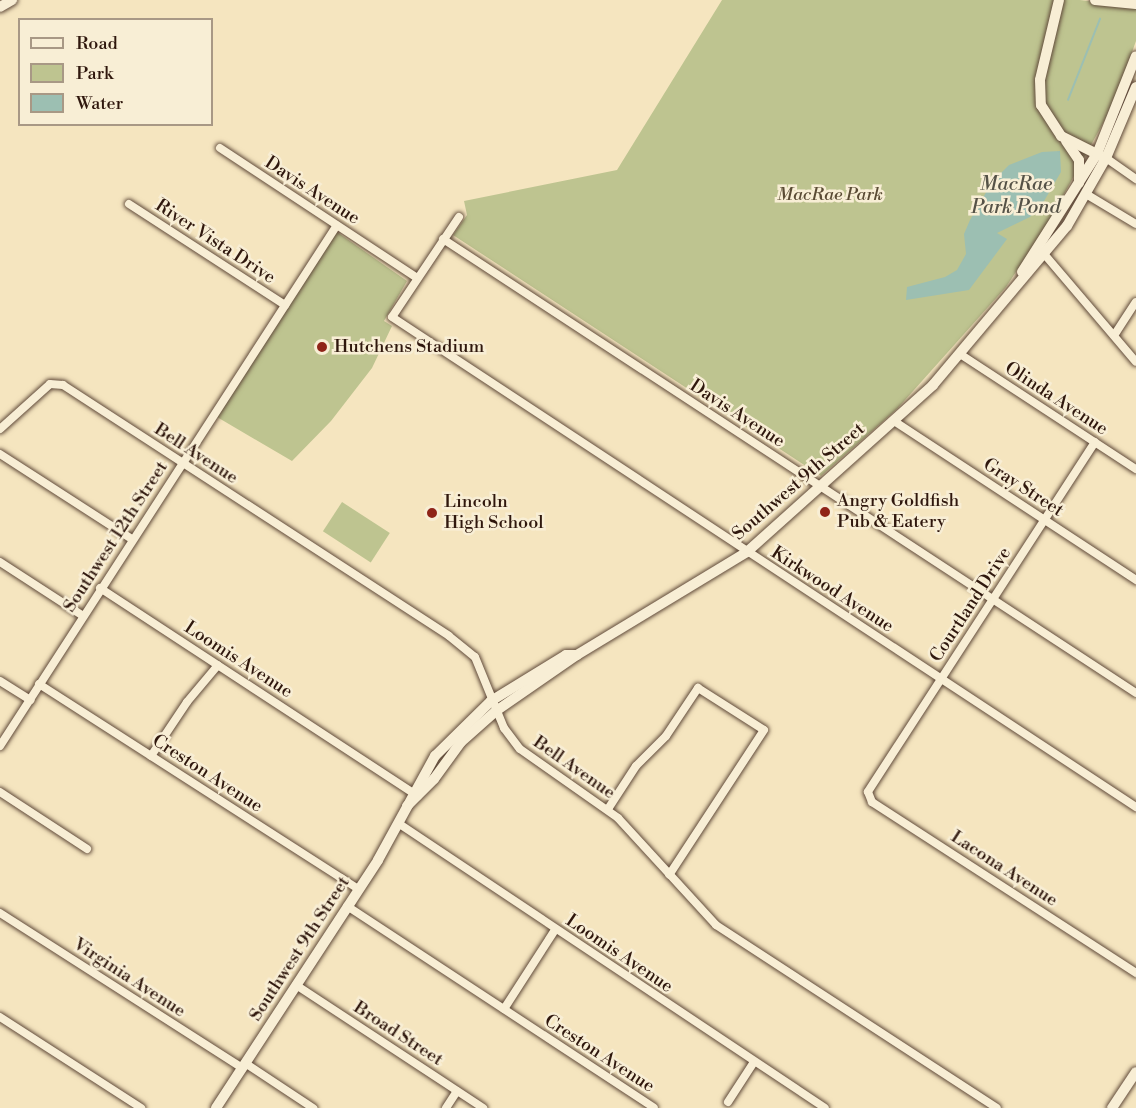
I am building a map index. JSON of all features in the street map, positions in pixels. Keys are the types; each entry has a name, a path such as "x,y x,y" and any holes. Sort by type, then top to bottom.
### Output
{"main road":[{"path":"0,7 12,0"},
{"path":"1059,0 1039,89 1043,111 1075,151 1081,170 1079,186 1071,200"},
{"path":"1095,0 1136,4"},
{"name":"Southwest 9th Street","path":"216,1108 358,889 451,736 566,655 577,655 747,552 894,421 960,354 1009,293 1045,255 1086,194 1102,156 1136,56"},
{"name":"Southwest 9th Street","path":"1009,293 1102,156 1135,92"},
{"path":"1062,136 1102,156"},
{"path":"1112,1108 1136,1072"}],"street":[{"name":"Davis Avenue","path":"220,148 417,278"},
{"path":"1102,156 1136,179"},
{"path":"1086,194 1136,224"},
{"name":"River Vista Drive","path":"129,204 285,305"},
{"path":"417,278 459,217"},
{"name":"Southwest 12th Street","path":"0,746 100,588 337,225"},
{"name":"Davis Avenue","path":"443,239 1136,693"},
{"path":"1045,255 1115,334 1136,362"},
{"name":"Kirkwood Avenue","path":"417,278 392,317 1136,807"},
{"path":"1115,334 1136,302"},
{"name":"Olinda Avenue","path":"960,354 1136,469"},
{"name":"Bell Avenue","path":"0,429 50,384 63,385 449,636 475,657 494,706 520,749 608,809 716,925 997,1108"},
{"name":"Gray Street","path":"894,421 1136,580"},
{"name":"Courtland Drive","path":"872,784 1095,442"},
{"path":"0,454 132,539"},
{"path":"0,562 83,616"},
{"name":"Loomis Avenue","path":"100,588 416,794"},
{"path":"151,756 187,702 218,665"},
{"path":"0,681 30,700"},
{"name":"Creston Avenue","path":"39,684 358,889"},
{"path":"608,809 636,766 666,736 698,688 764,730 669,875"},
{"name":"Lacona Avenue","path":"872,784 868,792 872,801 1136,974"},
{"path":"0,792 87,849"},
{"name":"Loomis Avenue","path":"398,824 825,1108"},
{"name":"Creston Avenue","path":"347,906 654,1108"},
{"name":"Virginia Avenue","path":"0,913 313,1108"},
{"path":"504,1009 555,930"},
{"name":"Broad Street","path":"296,985 483,1108"},
{"path":"0,1017 141,1108"},
{"path":"728,1102 754,1062"},
{"path":"446,1108 457,1091"}],"green space":[{"name":"MacRae Park","path":"722,0 1080,0 1136,7 1136,41 1113,105 1047,225 1006,287 897,409 821,476 453,235 467,215 464,201 617,170"},
{"name":"Hutchens Stadium","path":"337,232 407,281 384,321 392,326 372,368 331,421 292,461 217,417"},
{"path":"342,502 390,533 371,562 323,531"}],"water":[{"name":"MacRae Park Pond","path":"1060,151 1061,172 1044,201 1030,217 997,233 1007,239 969,290 906,300 907,287 945,277 957,270 966,254 964,234 970,220 992,182 1009,165 1042,152"}],"waterway":[{"path":"1068,100 1100,19"}],"place":[{"name":"Hutchens Stadium","path":"322,347"},
{"name":"Angry Goldfish Pub & Eatery","path":"825,512"},
{"name":"Lincoln High School","path":"432,513"}]}
